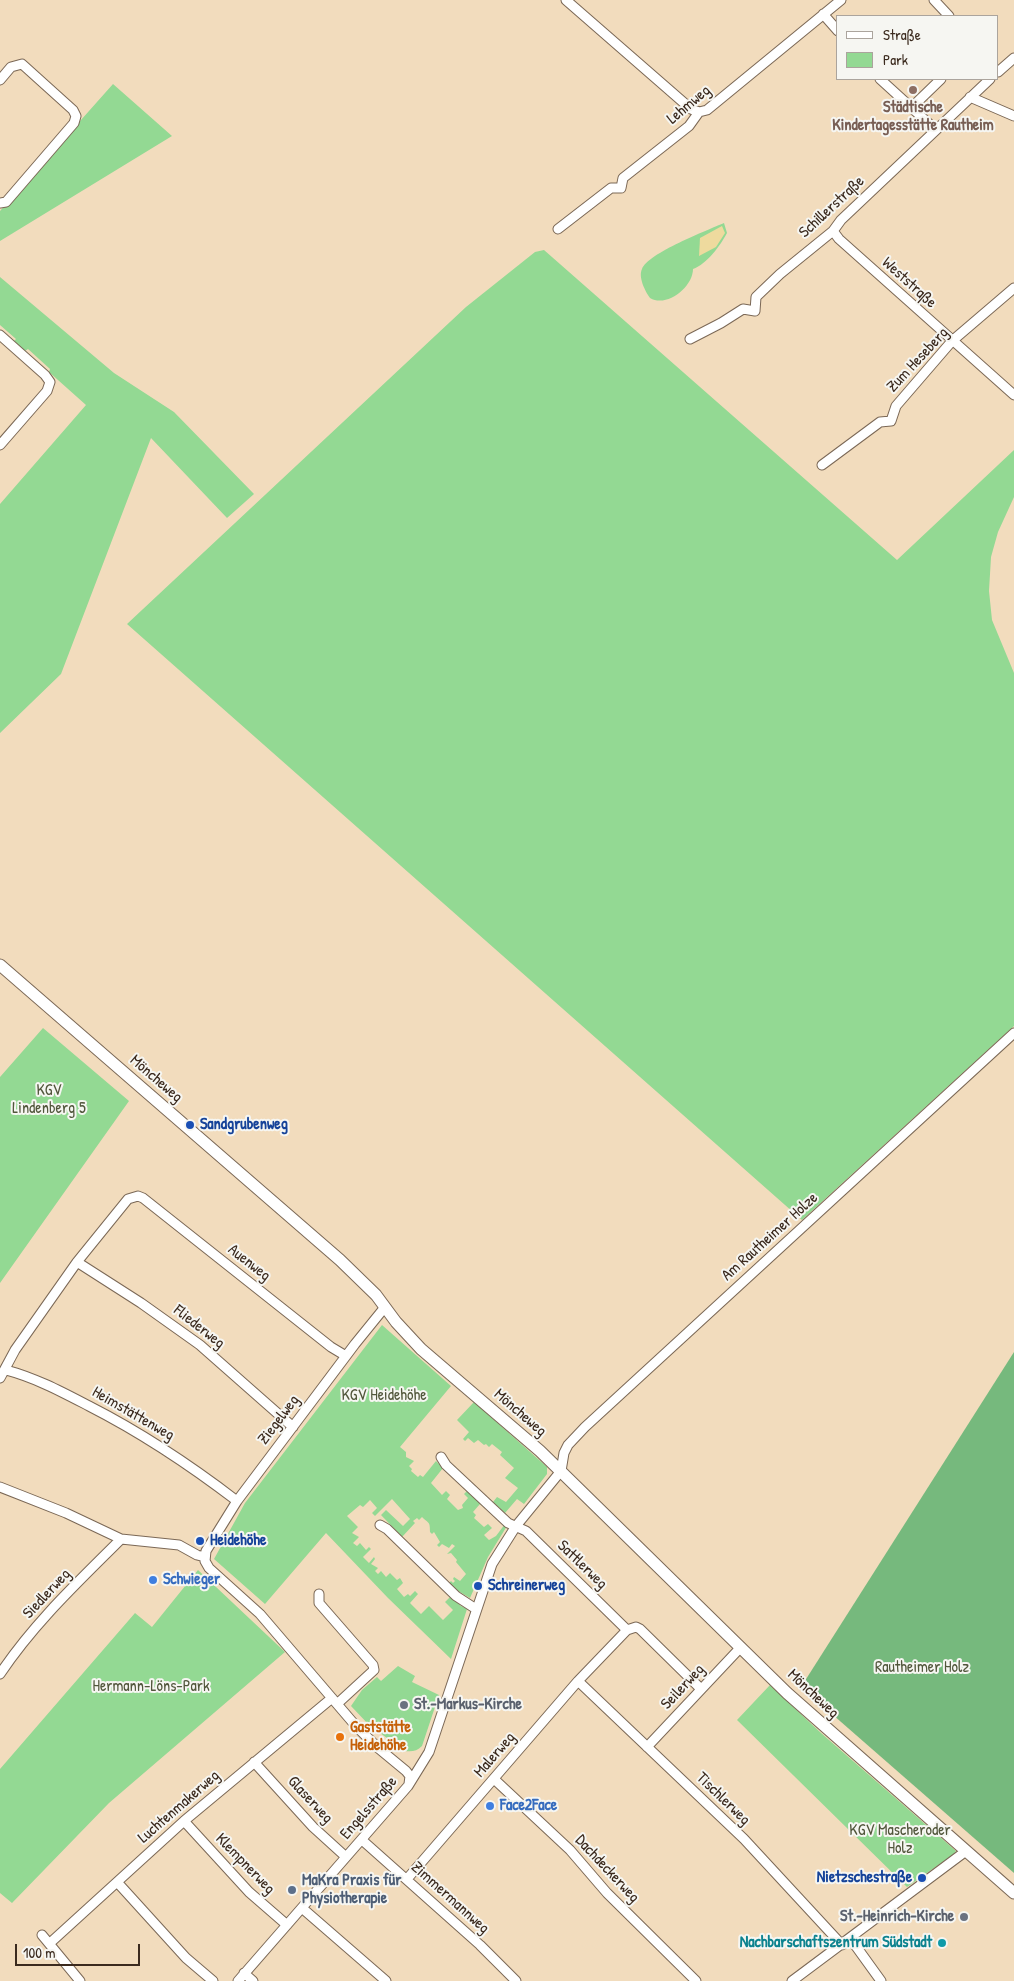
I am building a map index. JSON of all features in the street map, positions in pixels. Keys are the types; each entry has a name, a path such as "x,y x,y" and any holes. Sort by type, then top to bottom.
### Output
{"main road":[{"name":"Möncheweg","path":"0,965 340,1260 362,1281 421,1349 561,1471 803,1708 1014,1893"}],"street":[{"path":"566,0 691,109 699,112"},
{"name":"Lehmweg","path":"558,229 611,188 620,188 623,178 689,126 699,112 706,110 841,0"},
{"path":"934,0 948,15"},
{"path":"823,14 836,29"},
{"path":"999,71 1014,58"},
{"path":"0,80 11,67 22,64 73,110 76,116 74,123 6,202 0,203"},
{"path":"881,80 936,130"},
{"path":"911,108 940,80"},
{"name":"Schillerstraße","path":"690,339 722,324 743,309 755,311 756,298 780,274 833,231 841,220 989,80"},
{"path":"970,97 1014,116"},
{"name":"Weststraße","path":"833,231 839,239 1014,395"},
{"name":"Zum Heseberg","path":"822,464 880,422 891,421 896,406 952,341 1014,288"},
{"path":"0,335 45,374 50,382 47,391 0,445"},
{"name":"Am Rautheimer Holze","path":"561,1471 564,1453 568,1445 585,1427 1014,1034"},
{"name":"Auenweg","path":"77,1262 128,1200 133,1197 143,1198 331,1347 346,1356"},
{"path":"0,1378 6,1370 15,1350 77,1262"},
{"name":"Fliederweg","path":"77,1262 141,1303 193,1340 293,1427"},
{"name":"Ziegelweg","path":"205,1557 212,1540 236,1501 385,1307"},
{"name":"Heimstättenweg","path":"6,1370 26,1375 46,1384 138,1433 174,1454 236,1501"},
{"name":"Sattlerweg","path":"441,1457 446,1465 508,1522 526,1531 627,1630 636,1626 640,1629 701,1689"},
{"name":"Engelsstraße","path":"238,1981 408,1786 430,1752 492,1564 516,1526 561,1471"},
{"path":"0,1487 66,1513 121,1539 179,1545 197,1555 205,1557 204,1561 209,1568 260,1614 377,1747 406,1771 410,1776 408,1786"},
{"path":"380,1525 388,1529 456,1596 476,1609"},
{"name":"Siedlerweg","path":"0,1674 13,1654 47,1613 121,1539"},
{"name":"Luchtenmakerweg","path":"50,1943 184,1821 254,1762 374,1670 373,1666 319,1603 319,1594"},
{"name":"Malerweg","path":"407,1879 578,1681 627,1630"},
{"name":"Seilerweg","path":"647,1747 741,1647"},
{"name":"Tischlerweg","path":"578,1681 761,1857 842,1944"},
{"name":"Glaserweg","path":"254,1762 313,1827 346,1857"},
{"name":"Dachdeckerweg","path":"494,1779 570,1850 607,1893 696,1981"},
{"name":"Klempnerweg","path":"184,1821 250,1892 287,1925"},
{"name":"Zimmermannweg","path":"362,1840 480,1945 516,1981"},
{"path":"792,1981 966,1851"},
{"path":"117,1882 186,1958 213,1981"},
{"path":"302,1908 386,1981"},
{"path":"42,1935 80,1981"},
{"path":"850,1938 881,1981"},
{"path":"244,1973 254,1981"}],"green space":[{"path":"113,84 172,136 0,241 0,211"},
{"path":"724,223 727,233 724,238 708,259 693,269 689,283 684,289 671,298 664,300 650,298 641,280 642,269 647,263 666,249"},
{"path":"544,250 897,560 1014,450 1014,497 998,532 991,557 989,591 992,620 1014,673 1014,1026 802,1220 127,624 466,307 535,252"},
{"path":"0,277 114,373 174,412 254,494 227,518 151,438 61,674 0,733 0,504 86,405 49,372 50,369 28,349 25,351 14,341 16,339 0,325"},
{"name":"KGV Lindenberg 5","path":"43,1028 129,1101 0,1283 0,1077"},
{"name":"KGV Heidehöhe","path":"382,1325 451,1386 400,1447 406,1452 406,1457 414,1461 409,1466 412,1469 411,1471 418,1477 420,1475 423,1477 436,1461 443,1468 431,1483 442,1495 446,1491 450,1495 447,1499 458,1510 463,1508 462,1505 468,1498 464,1494 468,1490 488,1509 480,1504 473,1512 476,1515 474,1518 484,1527 488,1524 492,1528 484,1535 489,1540 496,1536 505,1524 507,1526 488,1557 470,1598 449,1583 455,1581 454,1577 460,1581 466,1574 451,1553 447,1554 455,1546 452,1544 449,1548 442,1544 439,1547 437,1545 440,1542 434,1532 432,1534 430,1532 428,1522 422,1517 419,1520 417,1518 413,1521 415,1523 402,1537 381,1515 386,1510 403,1526 410,1519 392,1499 375,1516 372,1513 377,1508 370,1500 363,1507 360,1505 347,1516 358,1527 352,1533 359,1537 353,1543 357,1546 360,1543 366,1550 369,1547 371,1549 363,1557 369,1563 374,1557 375,1559 371,1564 378,1568 375,1571 378,1574 381,1571 386,1577 390,1573 397,1580 400,1578 403,1583 397,1589 404,1597 408,1594 410,1596 415,1591 418,1594 410,1603 421,1614 429,1606 443,1620 453,1610 445,1602 451,1596 467,1609 451,1659 388,1598 326,1533 265,1604 214,1559 245,1503"},
{"name":"Rautheimer Holz","path":"1014,1352 1014,1873 801,1687"},
{"path":"474,1402 547,1467 547,1474 524,1504 517,1499 505,1513 493,1502 497,1497 506,1502 518,1488 505,1478 514,1468 500,1455 502,1452 492,1444 489,1447 478,1440 474,1443 468,1438 465,1441 463,1439 469,1432 457,1420"},
{"name":"Hermann-Löns-Park","path":"198,1570 285,1652 109,1803 12,1903 0,1893 0,1769 135,1613 152,1627"},
{"path":"398,1666 415,1676 412,1682 439,1695 422,1746 412,1751 405,1751 369,1725 351,1706 362,1690 377,1677 381,1681"},
{"name":"KGV Mascheroder Holz","path":"770,1685 821,1733 956,1851 954,1854 907,1887 737,1720"}],"sand":[{"path":"722,226 725,233 716,247 699,256 700,238"}],"place":[{"name":"Städtische Kindertagesstätte Rautheim","path":"913,90"},
{"name":"Sandgrubenweg","path":"190,1125"},
{"name":"Heidehöhe","path":"200,1541"},
{"name":"Schwieger","path":"153,1580"},
{"name":"Schreinerweg","path":"478,1586"},
{"name":"St.-Markus-Kirche","path":"404,1705"},
{"name":"Gaststätte Heidehöhe","path":"340,1737"},
{"name":"Face2Face","path":"490,1806"},
{"name":"Nietzschestraße","path":"922,1878"},
{"name":"MaKra Praxis für Physiotherapie","path":"292,1890"},
{"name":"St.-Heinrich-Kirche","path":"964,1917"},
{"name":"Nachbarschaftszentrum Südstadt","path":"942,1943"}]}
